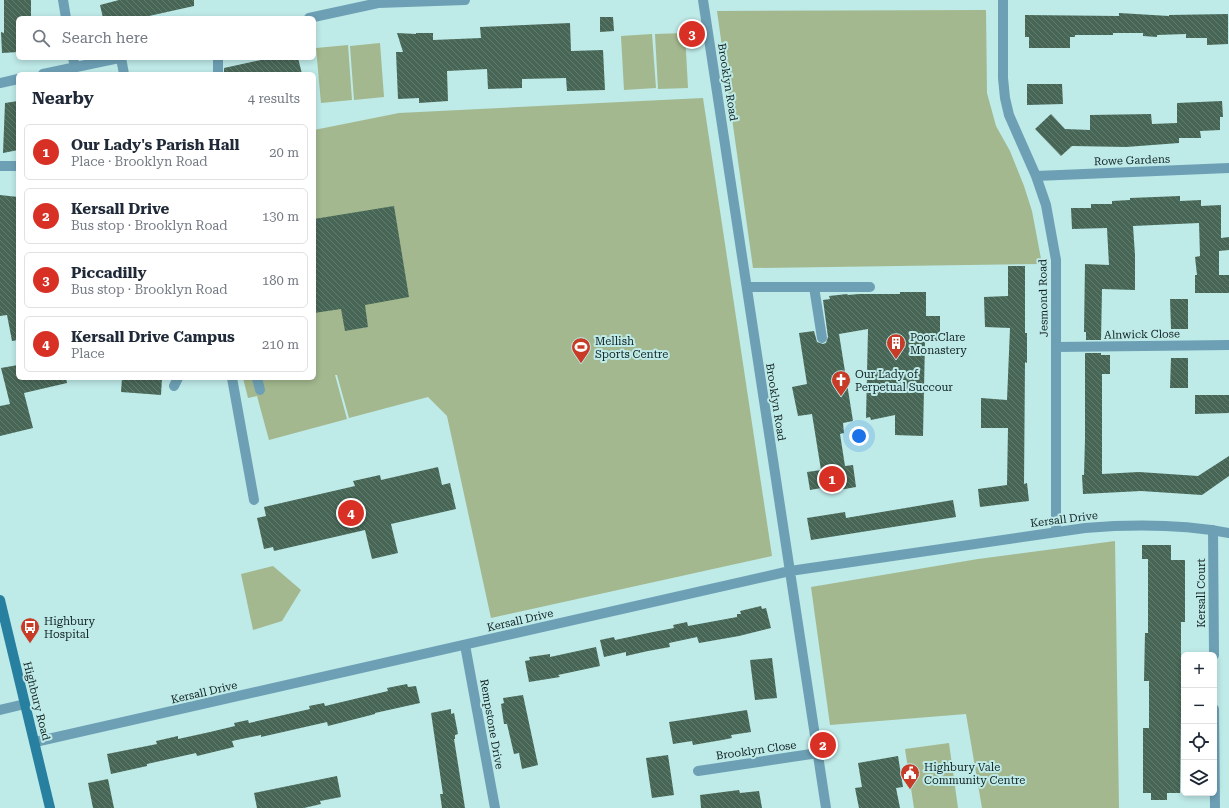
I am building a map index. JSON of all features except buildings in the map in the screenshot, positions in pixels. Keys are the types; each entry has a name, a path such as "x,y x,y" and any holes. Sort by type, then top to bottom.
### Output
{"main road":[{"name":"Highbury Road","path":"0,600 50,808"}],"street":[{"path":"63,0 66,16"},
{"path":"316,16 378,3 465,0"},
{"name":"Brooklyn Road","path":"703,0 826,808"},
{"name":"Jesmond Road","path":"1003,0 1003,78 1005,98 1009,115 1036,176 1046,205 1056,260 1056,532"},
{"path":"49,72 74,63 102,60"},
{"path":"120,60 124,72"},
{"path":"218,60 218,72"},
{"path":"0,83 16,79"},
{"path":"0,166 16,166"},
{"name":"Rowe Gardens","path":"1036,176 1229,168"},
{"path":"747,287 870,287"},
{"path":"814,287 822,338"},
{"name":"Alnwick Close","path":"1056,347 1229,345"},
{"path":"232,380 254,500"},
{"path":"258,380 260,390"},
{"name":"Kersall Drive","path":"35,742 790,571 1085,528 1129,525 1161,525 1213,530 1229,534"},
{"name":"Kersall Court","path":"1213,530 1214,652"},
{"name":"Rempstone Drive","path":"465,645 495,808"},
{"path":"0,710 25,704"},
{"path":"1214,724 1214,808"},
{"name":"Brooklyn Close","path":"698,771 818,753"}],"green space":[{"path":"986,10 987,93 996,126 1010,151 1024,186 1032,211 1042,264 753,268 717,11"},
{"path":"685,33 688,88 658,89 655,34"},
{"path":"652,34 656,88 624,90 621,36"},
{"path":"380,43 384,97 354,100 350,46"},
{"path":"348,45 352,100 321,103 316,48"},
{"name":"Mellish Sports Centre","path":"703,98 772,556 491,618 447,416 428,397 349,418 337,375 335,375 347,419 269,440 257,396 248,398 244,380 316,380 316,130 399,113"},
{"path":"1115,541 1119,808 982,808 966,714 830,725 811,587 978,559"},
{"path":"273,566 301,590 282,621 253,630 241,574"},
{"path":"949,743 958,808 914,808 905,749"}],"place":[{"name":"Piccadilly","path":"692,34"},
{"name":"Poor Clare Monastery","path":"896,360"},
{"name":"Mellish Sports Centre","path":"581,364"},
{"name":"Our Lady of Perpetual Succour","path":"841,397"},
{"name":"Our Lady's Parish Hall","path":"832,479"},
{"name":"Kersall Drive Campus","path":"351,513"},
{"name":"Highbury Hospital","path":"30,644"},
{"name":"Kersall Drive","path":"823,745"},
{"name":"Highbury Vale Community Centre","path":"910,790"}]}
